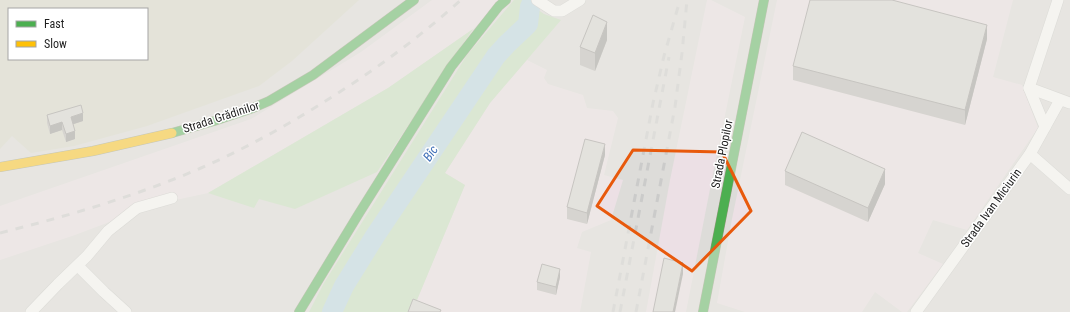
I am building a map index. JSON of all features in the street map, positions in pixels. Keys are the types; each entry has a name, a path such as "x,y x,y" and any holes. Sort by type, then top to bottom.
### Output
{"street":[{"name":"Strada Grădinilor","path":"0,167 93,151 174,133 253,108 269,101 313,74 414,0"},
{"path":"299,312 451,67 499,6 506,0"},
{"path":"537,0 554,11 562,11 580,0"},
{"name":"Strada Plopilor","path":"704,312 764,0"},
{"path":"1046,127 1029,88 1058,0"},
{"path":"1029,88 1065,102"},
{"name":"Strada Ivan Miciurin","path":"922,310 1030,154 1046,127 1065,102"},
{"path":"1030,154 1070,189"},
{"path":"31,312 78,266 108,231 137,208 172,198"},
{"path":"78,266 126,312"}],"highlighted area":[{"path":"633,150 722,152 751,211 692,271 597,206"}],"shaded area":[{"path":"0,0 1070,0 1070,312 0,312"},
{"path":"0,0 359,0 292,61 259,86 147,126 74,146 31,153 12,136 0,149"},
{"path":"432,0 503,0 473,29 388,88 208,193 157,204 75,235 0,260 0,206 251,119 361,52"},
{"path":"707,0 711,0 745,17 686,312 646,312 670,180"},
{"path":"777,0 1013,0 993,77 1022,85 1038,128 967,230 933,220 918,253 943,264 907,312 902,312 875,292 862,312 745,312 717,303 732,219"},
{"path":"527,60 547,70 544,78 548,84 583,95 587,108 613,111 618,118 604,175 623,180 611,220 582,232 577,248 591,252 580,312 412,312 465,185 445,173 490,103"}],"green space":[{"path":"514,0 524,0 544,14 561,20 490,103 445,173 465,185 412,312 309,312 324,283 467,55"},
{"path":"473,29 377,172 295,209 259,199 254,208 208,193 388,88"}],"building":[{"path":"810,0 892,0 987,25 965,110 793,66"},
{"path":"593,15 607,22 595,53 580,47"},
{"path":"81,105 83,113 71,117 75,131 66,134 62,122 50,126 47,115"},
{"path":"802,132 885,169 868,208 785,171"},
{"path":"585,139 605,144 587,213 567,207"},
{"path":"664,258 683,263 673,312 653,312"},
{"path":"542,264 560,269 556,287 537,282"},
{"path":"413,299 441,310 440,312 408,312"}],"waterway":[{"name":"Bîc","path":"332,312 344,286 375,236 496,56 528,24 530,7 533,0"}],"railway":[{"path":"0,233 51,220 152,188 201,168 237,151 322,103 354,82 402,49 461,0"},
{"path":"613,312 653,103 664,56 680,0"},
{"path":"636,312 675,107 687,0"},
{"path":"620,312 669,57"}],"traffic: fast":[{"path":"172,133 214,121 269,101 313,75 414,0"},
{"path":"299,312 451,67 499,6 506,0"},
{"path":"703,312 764,0"}],"traffic: slow":[{"path":"0,167 93,151 172,133"}]}
